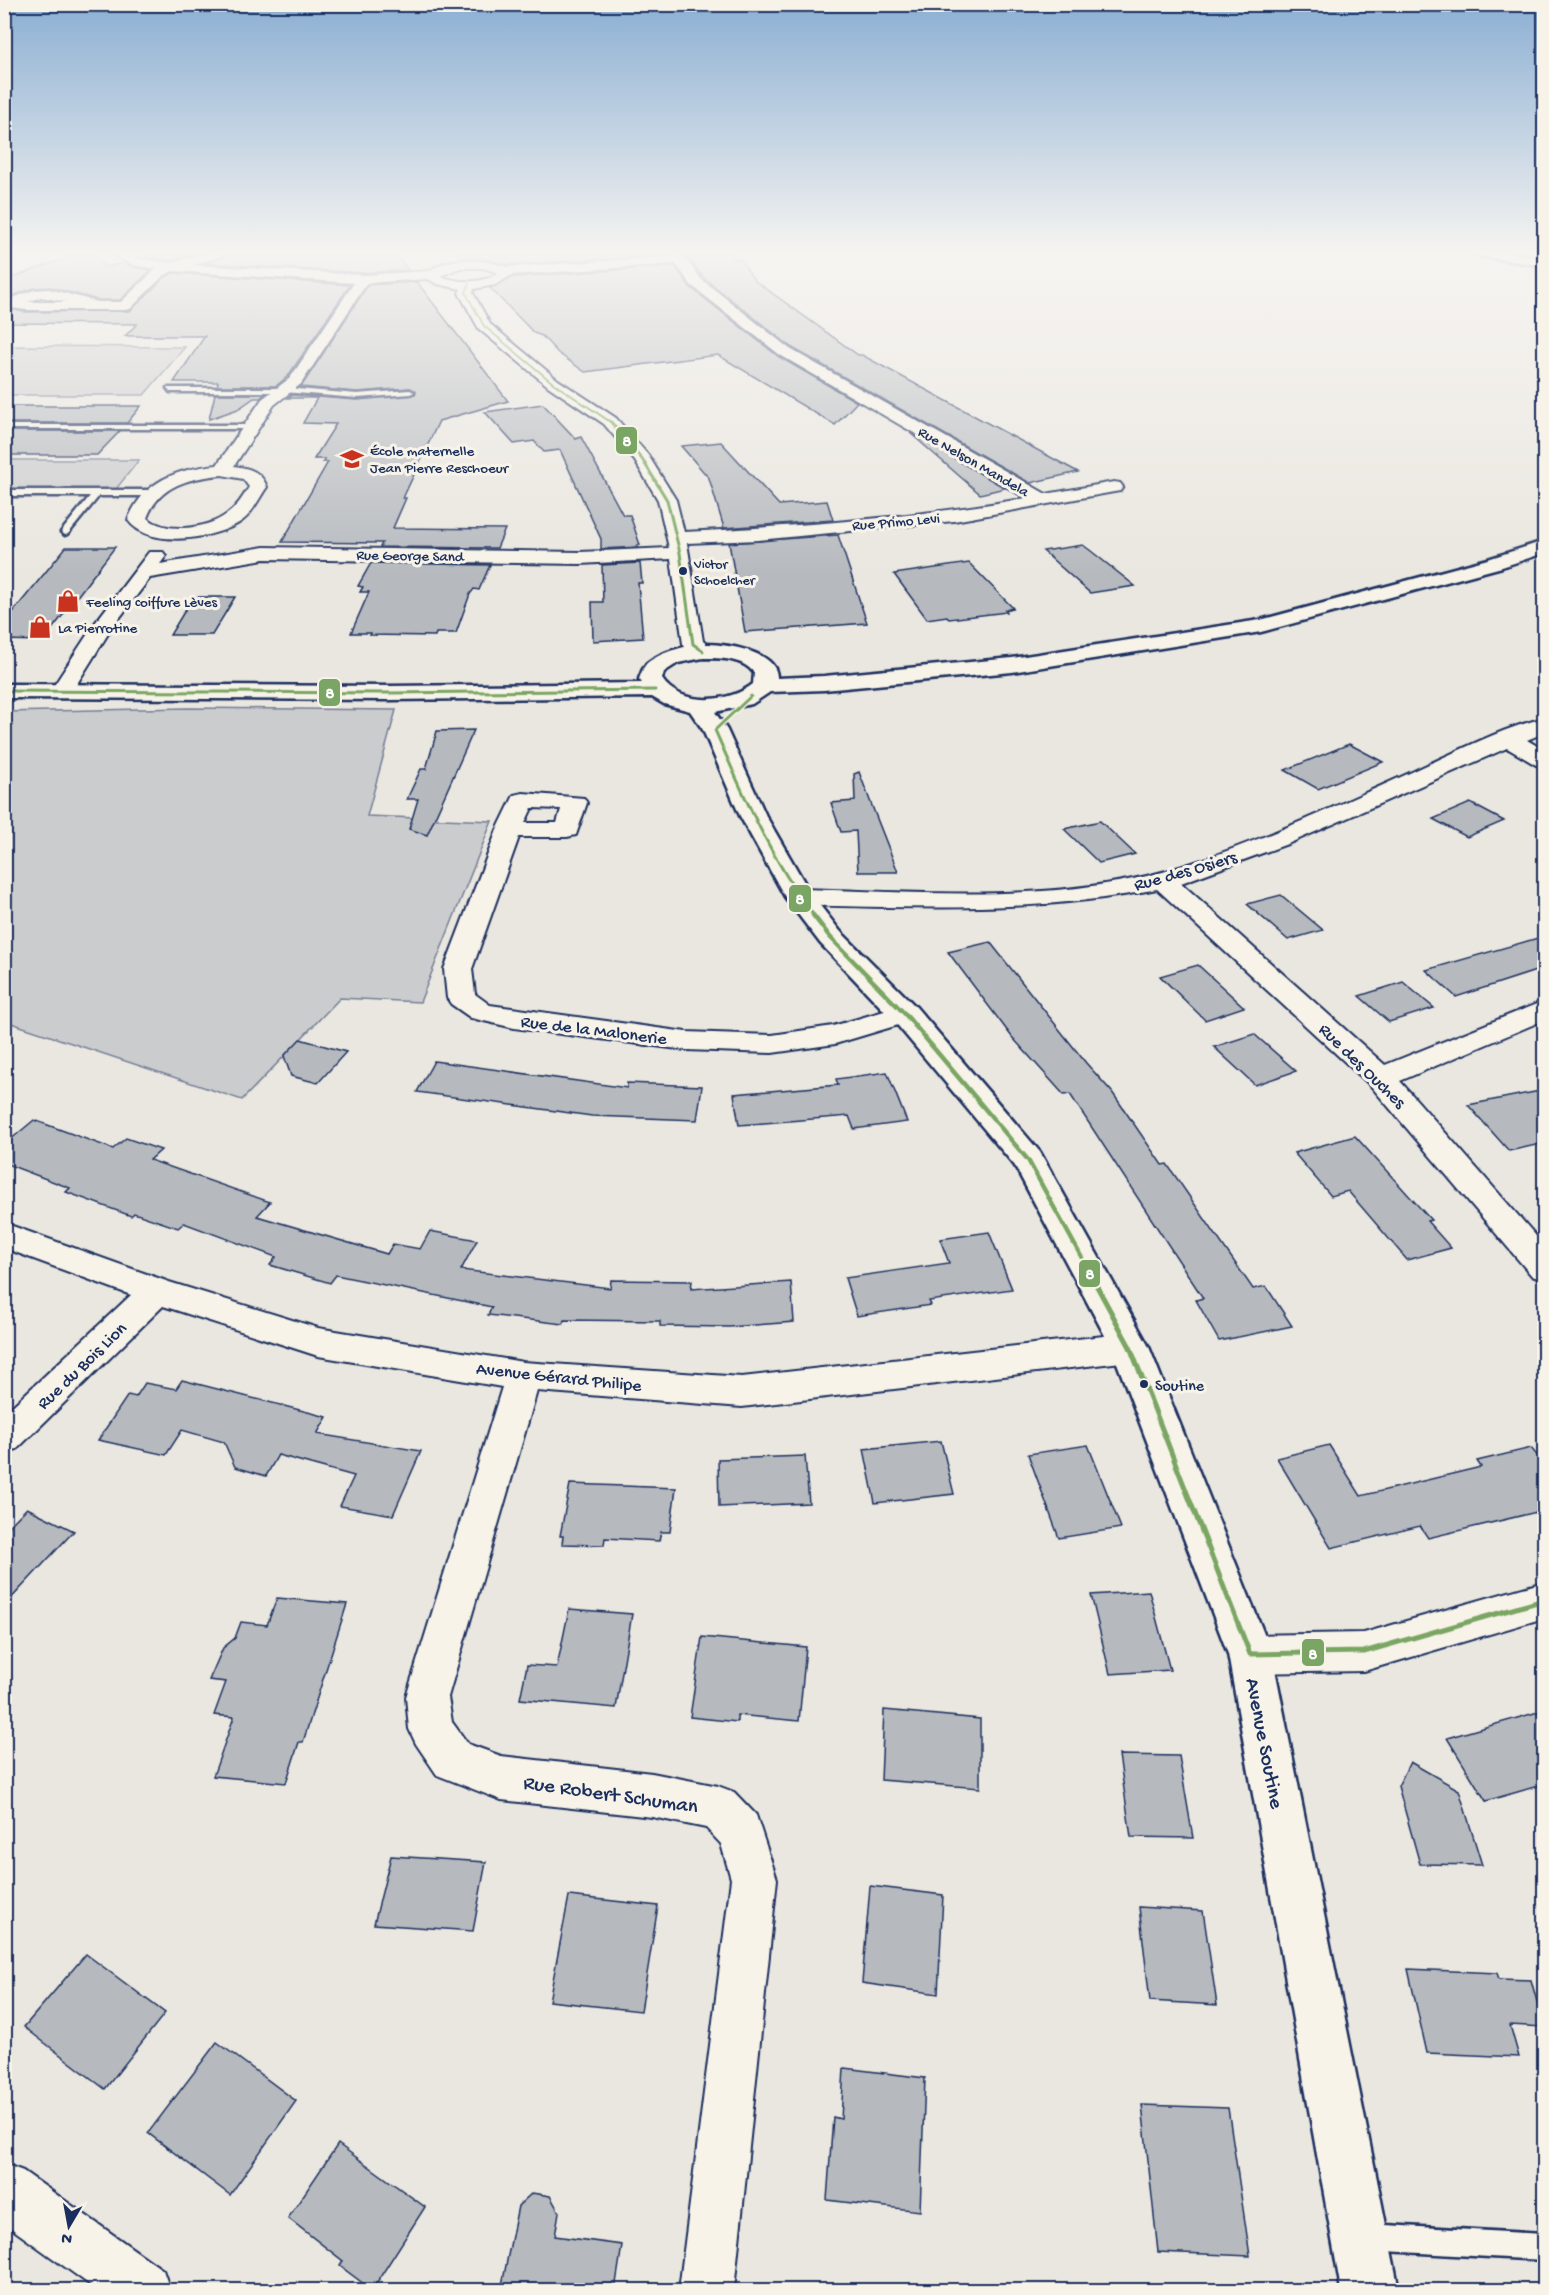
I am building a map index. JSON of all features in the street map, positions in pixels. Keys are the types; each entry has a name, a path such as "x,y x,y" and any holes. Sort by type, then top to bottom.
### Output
{"street":[{"path":"222,470 268,402 296,381 310,359"},
{"path":"524,359 554,383 610,421 642,459 667,500 678,545 693,644 703,651"},
{"name":"Rue Nelson Mandela","path":"797,359 1043,500"},
{"path":"222,470 246,474 254,477 258,483 258,487 241,512 215,527 176,532 152,529 137,520 139,512 152,493 174,479 202,471 222,470"},
{"name":"Rue Primo Levi","path":"678,545 758,534 932,518 1114,487"},
{"path":"50,690 176,532"},
{"name":"Rue George Sand","path":"142,573 264,553 580,558 678,545"},
{"path":"757,690 766,676 762,667 739,654 703,651 678,655 658,664 651,673 650,681 655,690 665,697 707,717 757,690 1012,664 1261,626 1495,563 1545,547"},
{"path":"4,691 391,693 655,690"},
{"name":"Avenue Soutine","path":"707,717 753,816 799,897 830,938 905,1014 1028,1160 1130,1347 1250,1654 1370,2290"},
{"name":"Rue des Osiers","path":"799,897 1000,899 1110,891 1163,880 1303,831 1508,738 1545,725"},
{"path":"1508,738 1545,760"},
{"name":"Rue de la Malonerie","path":"509,830 458,969 461,998 481,1012 514,1019 687,1041 772,1044 835,1035 905,1014"},
{"name":"Rue des Ouches","path":"1163,880 1381,1078 1545,1267"},
{"path":"1381,1078 1545,1010"},
{"name":"Avenue Gérard Philipe","path":"4,1235 157,1291 318,1342 523,1376 742,1392 1130,1347"},
{"name":"Rue du Bois Lion","path":"4,1438 157,1291"},
{"name":"Rue Robert Schuman","path":"523,1376 427,1697 431,1729 453,1760 501,1778 652,1795 718,1808 740,1831 754,1879 706,2290"},
{"path":"1250,1654 1364,1652 1545,1600"},
{"path":"4,2190 142,2290"}],"lane":[{"path":"170,390 284,390 357,396 410,392"},
{"path":"4,427 250,427"},
{"path":"4,493 152,493"},
{"path":"65,532 97,493"},
{"path":"1358,2236 1545,2247"}],"shaded area":[{"path":"5,359 175,359 144,395 5,395"},
{"path":"5,460 139,460 116,489 5,489"},
{"path":"187,708 396,710 367,816 492,821 420,1002 340,998 242,1100 5,1021 5,712"}],"building":[{"path":"189,359 300,359 288,376 276,386 217,386 218,382 174,382"},
{"path":"319,359 476,359 508,401 439,421 403,498 406,498 393,528 505,529 497,548 380,547 382,543 282,542 328,462 323,462 325,459 314,459 336,424 303,423 317,398 287,398 291,395 357,400 415,394 416,391 410,388 357,392 301,387"},
{"path":"567,359 686,359 585,372"},
{"path":"725,359 783,359 857,402 835,425"},
{"path":"812,359 870,359 1078,472 1030,483"},
{"path":"215,394 265,394 260,398 254,398 238,409 209,419"},
{"path":"543,404 576,439 581,437 623,515 630,515 640,545 637,545 638,547 601,549 601,539 560,450 544,452 534,441 514,444 485,412"},
{"path":"4,406 141,406 127,423 4,423"},
{"path":"4,431 120,431 97,455 4,455"},
{"path":"910,433 1005,488 980,494"},
{"path":"721,442 779,505 827,501 833,520 724,528 709,478 681,446"},
{"path":"838,535 867,623 745,632 729,543"},
{"path":"1083,545 1135,586 1090,593 1043,551"},
{"path":"66,547 115,547 43,641 4,640 4,623"},
{"path":"371,563 490,565 479,590 474,589 470,594 456,633 436,633 435,636 351,633 369,592 360,592 363,587 358,586"},
{"path":"640,563 642,583 638,583 643,638 593,641 592,602 603,602 602,565"},
{"path":"969,563 1013,608 1005,610 1007,612 949,619 947,616 927,619 894,574"},
{"path":"193,597 235,597 212,635 170,635"},
{"path":"474,730 427,835 409,829 418,799 407,799 421,769 426,769 437,731"},
{"path":"1349,744 1383,762 1318,789 1285,770"},
{"path":"859,772 898,872 858,872 856,831 841,832 831,803 855,801 854,774"},
{"path":"1470,803 1504,821 1467,837 1433,819"},
{"path":"1100,821 1135,854 1099,863 1064,829"},
{"path":"1281,895 1323,930 1288,940 1247,904"},
{"path":"1545,936 1545,968 1456,997 1426,970"},
{"path":"990,942 1086,1063 1112,1092 1162,1165 1167,1164 1253,1289 1266,1286 1292,1326 1219,1341 1196,1300 1203,1298 1070,1094 1064,1095 1012,1037 948,952"},
{"path":"1198,965 1244,1007 1205,1020 1160,976"},
{"path":"1403,982 1434,1008 1389,1022 1359,996"},
{"path":"1254,1034 1296,1071 1255,1085 1214,1047"},
{"path":"300,1039 346,1052 318,1083 291,1076 284,1056"},
{"path":"434,1061 627,1088 627,1083 702,1086 697,1120 592,1116 417,1092"},
{"path":"887,1072 907,1122 854,1129 849,1116 739,1125 734,1094 838,1085 836,1079"},
{"path":"1545,1090 1545,1143 1509,1151 1468,1105"},
{"path":"34,1120 113,1149 126,1138 161,1150 150,1160 270,1202 257,1216 387,1254 393,1244 420,1249 430,1231 477,1240 461,1270 610,1288 611,1280 692,1281 691,1289 791,1282 794,1322 729,1327 660,1326 660,1321 564,1320 563,1324 488,1315 492,1307 336,1275 330,1283 270,1265 276,1257 184,1223 178,1228 134,1213 131,1216 66,1192 70,1188 4,1163 4,1145"},
{"path":"1355,1136 1431,1220 1427,1221 1451,1248 1407,1260 1348,1191 1331,1196 1294,1153"},
{"path":"989,1232 1012,1289 929,1301 931,1305 857,1316 845,1278 949,1263 940,1239"},
{"path":"182,1380 327,1417 317,1434 421,1451 393,1515 340,1506 354,1476 278,1455 266,1476 235,1467 224,1442 182,1430 166,1455 98,1440 128,1395 136,1397 145,1383 176,1389"},
{"path":"941,1441 954,1494 875,1503 864,1449"},
{"path":"1088,1445 1121,1528 1059,1538 1028,1454"},
{"path":"1329,1445 1361,1496 1481,1467 1477,1461 1531,1448 1545,1465 1545,1510 1428,1538 1420,1526 1331,1548 1277,1458"},
{"path":"805,1456 809,1503 719,1507 718,1459"},
{"path":"570,1484 676,1488 670,1532 661,1532 659,1541 605,1538 604,1545 562,1544 563,1536 560,1536"},
{"path":"27,1508 74,1531 4,1606 4,1531"},
{"path":"1149,1591 1170,1670 1110,1674 1091,1595"},
{"path":"277,1598 347,1604 303,1742 299,1742 286,1783 213,1776 234,1717 214,1715 226,1682 209,1680 223,1648 235,1638 241,1622 267,1625"},
{"path":"569,1609 632,1614 616,1708 520,1699 527,1665 557,1667"},
{"path":"702,1637 806,1647 799,1721 737,1715 737,1722 690,1717"},
{"path":"884,1710 980,1719 980,1788 881,1780"},
{"path":"1545,1710 1545,1784 1486,1801 1447,1738"},
{"path":"1119,1755 1179,1756 1193,1838 1131,1837"},
{"path":"1410,1762 1459,1790 1482,1865 1420,1864 1398,1786"},
{"path":"391,1856 486,1862 473,1931 374,1924"},
{"path":"870,1886 943,1895 938,1994 862,1983"},
{"path":"569,1896 658,1906 641,2011 549,2001"},
{"path":"1139,1907 1203,1911 1217,2005 1150,2001"},
{"path":"86,1954 165,2013 105,2089 24,2027"},
{"path":"1408,1969 1497,1973 1499,1979 1531,1980 1544,2027 1510,2025 1519,2057 1427,2053"},
{"path":"217,2042 296,2101 230,2195 148,2133"},
{"path":"844,2068 925,2078 920,2211 827,2200 833,2117 841,2119"},
{"path":"1142,2105 1228,2108 1250,2256 1158,2252"},
{"path":"338,2144 425,2207 372,2290 340,2266 343,2261 288,2218"},
{"path":"532,2193 550,2196 559,2212 555,2236 622,2245 615,2290 501,2290 518,2206"}],"transit line":[{"name":"8","path":"524,359 553,383 610,421 642,459 667,500 680,553 693,644 703,651"},
{"name":"8","path":"4,691 391,693 655,690"},
{"name":"8","path":"751,696 715,730 753,816 799,897 830,937 905,1014 1028,1160 1130,1347 1250,1654 1364,1652 1544,1600"}],"place":[{"name":"École maternelle Jean Pierre Reschoeur","path":"352,459"},
{"name":"Victor Schoelcher","path":"683,571"},
{"name":"Feeling coiffure Lèves","path":"68,601"},
{"name":"La Pierrotine","path":"40,627"},
{"name":"Soutine","path":"1144,1384"}]}
